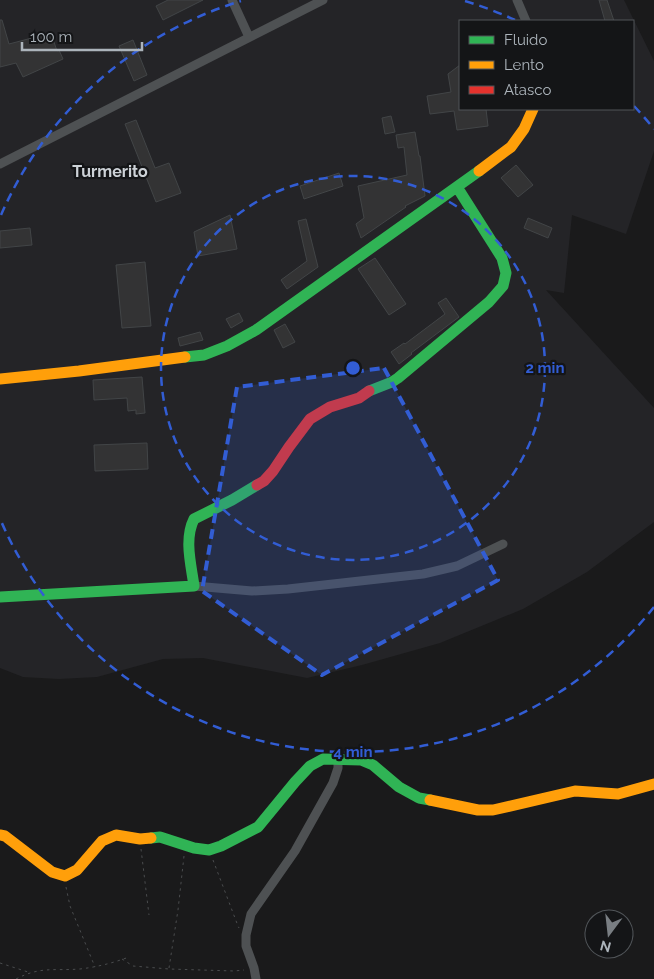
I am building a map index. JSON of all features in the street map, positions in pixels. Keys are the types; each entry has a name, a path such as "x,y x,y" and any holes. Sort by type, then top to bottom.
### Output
{"street":[{"path":"232,0 250,37"},
{"path":"0,164 323,0"},
{"path":"517,0 526,20"},
{"path":"0,379 204,355 227,346 256,330 511,147 524,129 533,110"},
{"path":"194,586 189,537 191,524 194,519 264,481 273,472 310,419 330,408 358,398 398,378 490,302 503,286 506,272 502,258 457,187"},
{"path":"0,597 194,586 252,591 423,574 457,566 503,544"},
{"path":"0,835 5,836 52,872 65,876 77,870 102,840 116,835 140,839 160,837 194,848 209,850 258,827 310,766 323,759 361,760 374,765 398,787 419,798 478,810 493,810 575,792 618,794 654,784"},
{"path":"256,979 246,946 246,935 251,914 295,851 333,783 338,768 338,760"}],"path":[{"path":"140,839 148,915"},
{"path":"169,969 185,845"},
{"path":"209,850 238,926 246,935"},
{"path":"65,876 64,882 70,906 95,967"},
{"path":"16,979 28,973 49,969 78,969 112,964 129,957"},
{"path":"122,959 133,966 169,969 234,971 254,968"},
{"path":"0,963 28,973"}],"highlighted area":[{"path":"384,368 498,580 322,675 202,591 237,387"}],"shaded area":[{"path":"0,0 624,0 634,20 459,20 459,110 634,110 634,20 654,61 654,151 626,234 572,215 564,293 546,290 654,408 654,522 587,572 523,609 440,643 362,665 307,678 203,658 163,659 97,677 59,679 23,677 0,668"}],"building":[{"path":"168,0 203,0 163,20 156,6"},
{"path":"599,0 607,0 614,20 605,20"},
{"path":"0,20 2,20 9,44 51,33 57,51 59,50 63,59 23,77 16,63 0,67"},
{"path":"133,40 147,75 134,81 119,46"},
{"path":"459,66 459,110 486,110 488,126 457,130 454,111 430,114 427,96 451,92 448,74"},
{"path":"391,116 395,132 385,134 382,118"},
{"path":"136,120 155,168 169,163 181,193 156,202 125,124"},
{"path":"415,132 425,196 405,206 361,238 356,224 364,218 358,186 407,175 404,147 398,148 396,135"},
{"path":"516,165 533,185 518,197 501,178"},
{"path":"339,173 343,186 304,199 300,186"},
{"path":"230,215 237,249 198,256 194,232"},
{"path":"528,218 552,228 548,238 524,228"},
{"path":"306,219 318,267 287,289 281,280 307,261 298,221"},
{"path":"30,228 32,245 0,248 0,231"},
{"path":"375,258 406,304 389,315 358,269"},
{"path":"145,262 151,326 122,328 116,265"},
{"path":"446,298 459,317 399,364 391,352 405,344 445,314 438,303"},
{"path":"239,313 243,321 231,328 226,319"},
{"path":"285,324 295,342 283,348 274,330"},
{"path":"200,332 203,340 180,346 178,338"},
{"path":"142,377 145,413 136,414 136,410 128,411 127,398 94,400 93,380"},
{"path":"147,443 148,469 95,471 94,445"}],"traffic: fast":[{"path":"185,357 204,355 227,346 256,330 479,171"},
{"path":"369,391 398,378 489,302 503,286 506,273 502,258 457,187"},
{"path":"0,597 194,586 189,543 189,535 194,519 257,485"},
{"path":"151,838 160,837 194,848 209,850 221,846 258,827 310,766 323,759 361,760 373,765 399,787 419,798 430,800"}],"traffic: slow":[{"path":"479,171 511,147 524,129 533,110"},
{"path":"0,379 185,357"},
{"path":"430,800 478,810 493,810 575,791 618,794 654,784"},
{"path":"0,835 5,836 52,872 65,876 77,870 102,841 116,835 140,839 151,838"}],"traffic: jam":[{"path":"257,485 264,481 273,471 310,419 330,407 359,398 369,391"}],"district":[{"name":"Turmerito","path":"110,171"}]}
